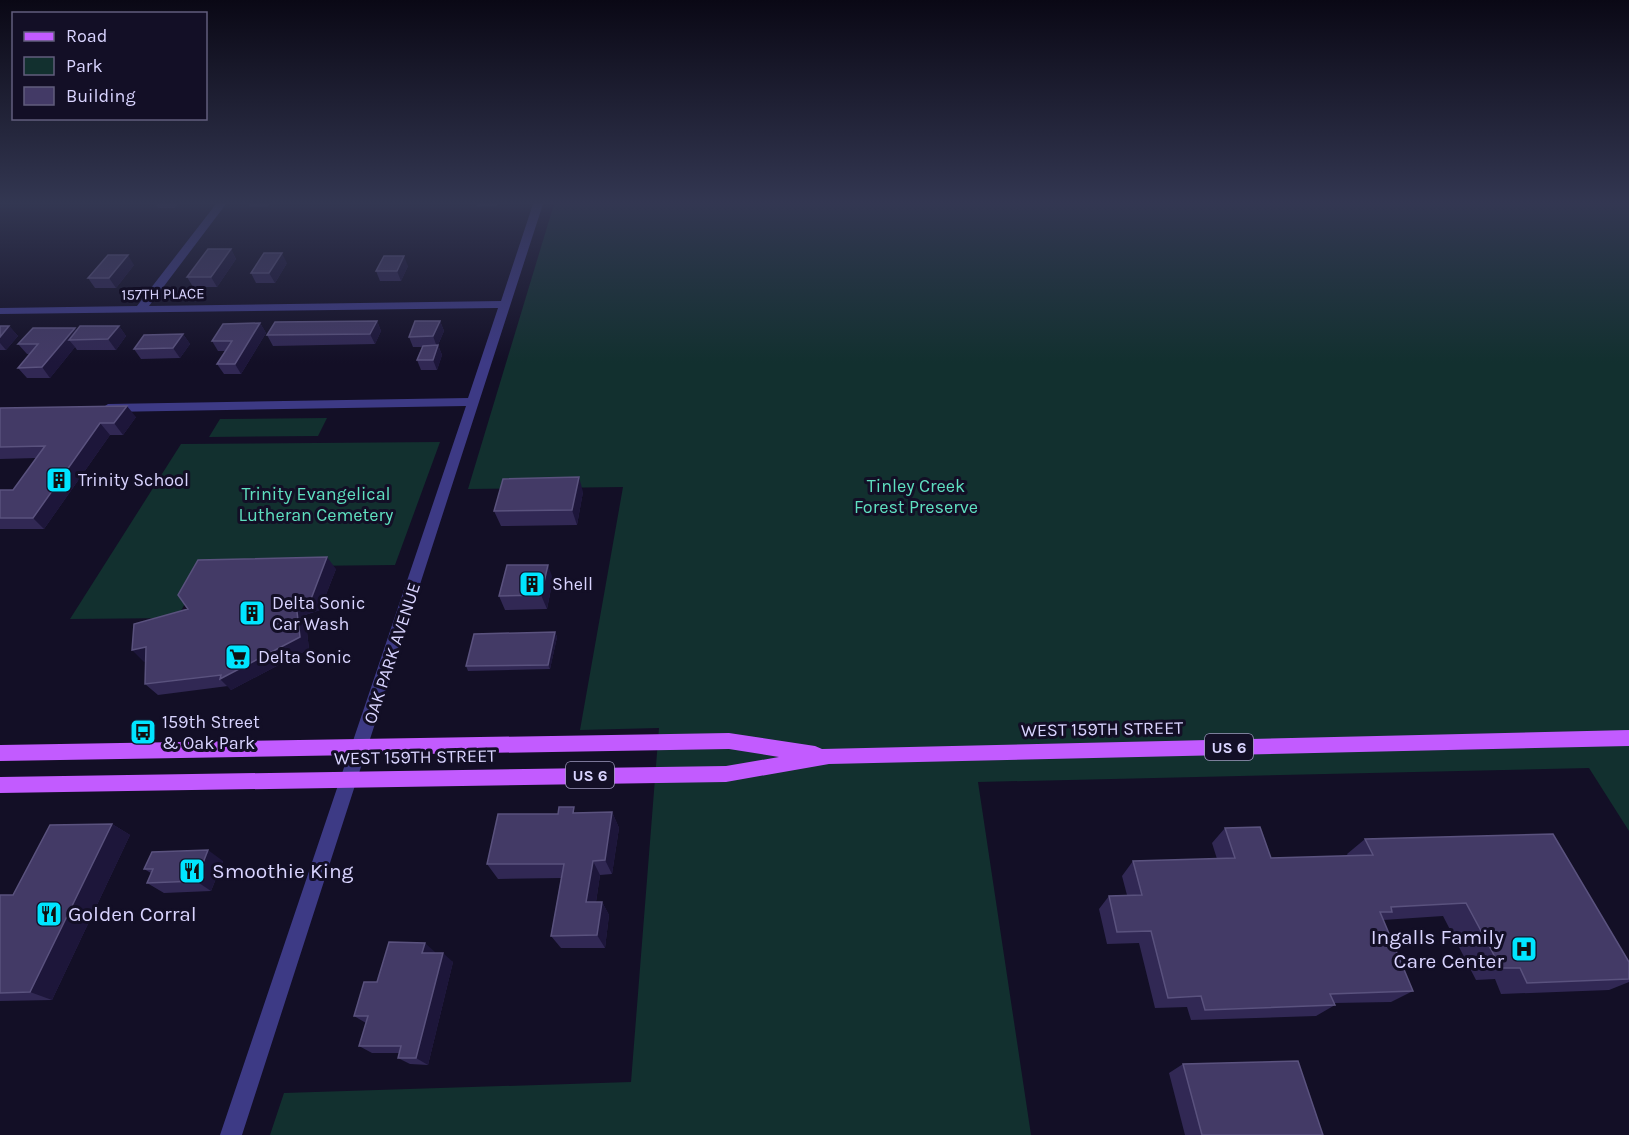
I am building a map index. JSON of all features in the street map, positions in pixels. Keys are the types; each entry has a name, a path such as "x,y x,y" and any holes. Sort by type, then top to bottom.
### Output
{"main road":[{"name":"WEST 159TH STREET","path":"0,785 726,774 829,756 1629,738"},
{"name":"WEST 159TH STREET","path":"0,753 729,741 829,756"}],"street":[{"path":"140,309 180,257"},
{"name":"OAK PARK AVENUE","path":"231,1135 521,257"},
{"name":"157TH PLACE","path":"0,311 506,304"},
{"path":"93,408 474,402"}],"green space":[{"name":"Tinley Creek Forest Preserve","path":"538,257 1629,257 1629,831 1589,768 978,782 1031,1135 270,1135 284,1093 631,1082 659,728 580,730 623,487 468,489"},
{"path":"327,418 318,436 209,437 220,419"},
{"name":"Trinity Evangelical Lutheran Cemetery","path":"440,442 395,565 205,567 177,618 70,619 181,444"}],"building":[{"path":"106,257 126,257 109,278 88,278"},
{"path":"202,257 225,257 211,277 187,277"},
{"path":"261,257 279,257 269,273 251,273"},
{"path":"383,257 404,257 397,271 376,271"},
{"path":"377,321 370,334 267,335 275,322"},
{"path":"415,321 440,321 433,336 409,337"},
{"path":"260,323 235,364 217,364 232,341 212,341 223,324"},
{"path":"0,326 9,326 0,337"},
{"path":"80,326 119,326 108,339 69,340"},
{"path":"33,328 75,328 42,367 18,368 38,344 18,344"},
{"path":"183,334 173,348 134,349 144,335"},
{"path":"438,345 433,360 417,360 423,346"},
{"name":"Trinity School","path":"127,406 114,423 100,423 33,518 0,518 0,490 13,490 45,446 0,447 0,408"},
{"path":"579,477 572,510 494,511 503,479"},
{"path":"327,557 311,599 296,603 300,637 220,679 221,675 145,684 146,647 132,650 134,624 188,609 178,595 198,560"},
{"path":"507,565 548,565 541,595 499,596"},
{"name":"Shell","path":"555,632 548,665 466,666 474,634"},
{"path":"559,807 574,807 573,813 612,812 605,860 593,861 586,902 602,902 597,935 551,936 564,864 487,864 498,814 558,814"},
{"name":"Golden Corral","path":"112,824 30,992 0,993 0,895 13,895 50,825"},
{"path":"1260,827 1271,858 1373,855 1365,839 1553,834 1629,962 1629,979 1527,983 1520,968 1501,968 1466,903 1391,907 1392,912 1380,912 1413,991 1330,994 1335,1005 1205,1010 1201,996 1168,998 1151,931 1117,932 1109,896 1142,895 1133,861 1235,858 1225,828"},
{"path":"208,850 196,881 147,883 153,869 144,869 152,852"},
{"path":"389,942 425,943 422,953 443,953 416,1058 398,1058 401,1046 359,1046 368,1016 354,1016 364,982 377,982"},
{"path":"1298,1061 1323,1135 1202,1135 1183,1064"}],"place":[{"name":"Trinity School","path":"59,480"},
{"name":"Shell","path":"532,584"},
{"name":"Delta Sonic Car Wash","path":"252,613"},
{"name":"Delta Sonic","path":"238,657"},
{"name":"159th Street & Oak Park","path":"143,732"},
{"name":"Smoothie King","path":"192,871"},
{"name":"Golden Corral","path":"49,914"},
{"name":"Ingalls Family Care Center","path":"1524,949"}]}
